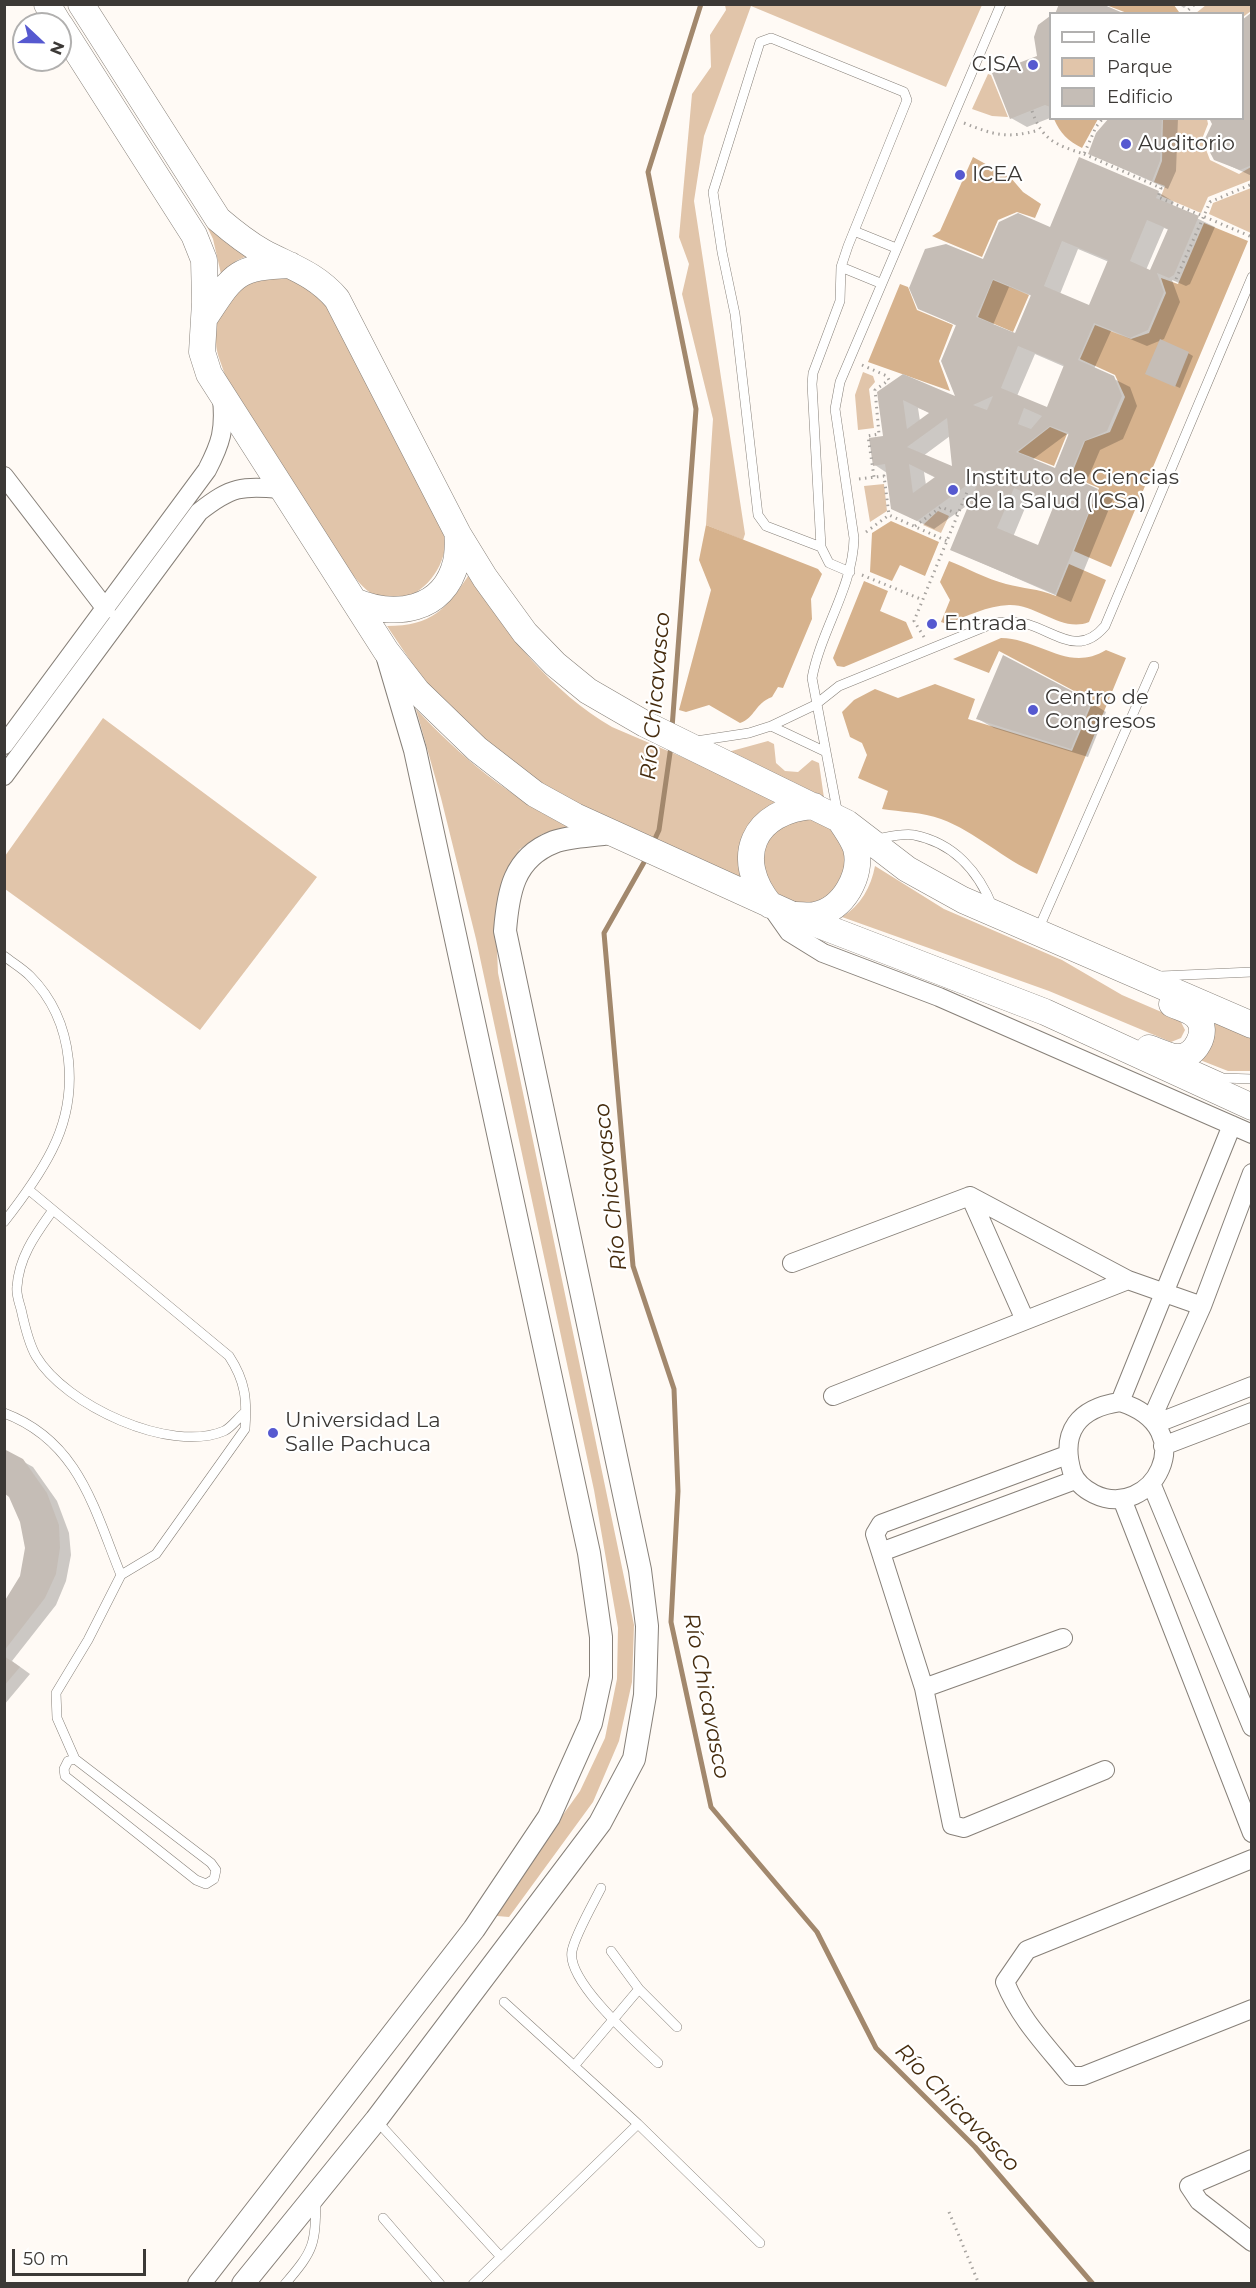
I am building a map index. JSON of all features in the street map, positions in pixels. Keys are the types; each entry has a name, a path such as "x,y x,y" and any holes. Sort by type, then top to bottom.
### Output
{"main road":[{"path":"81,4 218,219 240,237 325,284 337,299 458,534 485,578 525,633 555,664 588,691 645,724 839,819 907,869 995,914 1251,1025"},
{"path":"72,43 194,235 205,270 206,302 202,323 202,352 209,374 386,651 417,691 504,772 535,794 660,856 781,910 1008,998 1251,1107"},
{"path":"202,323 228,283 243,271 262,266 291,265"},
{"path":"354,600 374,609 394,611 424,603 449,580 456,562 458,534"},
{"path":"814,806 797,807 772,818 764,824 752,846 751,873 755,885 781,910 816,915 829,910 842,899 850,887 856,875 856,848 839,819"},
{"path":"1008,998 1056,1006 1178,1058 1189,1055 1201,1039 1202,1028 1195,1014 1131,986 1070,946"}],"street":[{"path":"4,745 207,470 219,447 225,425 221,394"},
{"path":"4,476 106,609"},
{"path":"4,776 199,512 222,495 237,489 251,486 282,489"},
{"path":"199,2283 474,1929 549,1817 591,1723 601,1677 601,1637 589,1553 415,750 386,651"},
{"path":"243,2283 376,2120 503,1955 600,1823 634,1759 645,1695 647,1626 640,1570 505,931 508,891 525,862 554,842 622,838"},
{"path":"781,910 789,932 823,953 998,1022 1251,1134"},
{"path":"998,1022 1008,998"},
{"path":"1120,1402 1232,1125"},
{"path":"1154,1421 1202,1306 1251,1173"},
{"path":"792,1263 970,1196 1128,1280 1202,1306"},
{"path":"970,1196 1025,1320"},
{"path":"833,1396 1128,1280"},
{"path":"1154,1421 1251,1386"},
{"path":"1120,1402 1140,1408 1154,1421 1163,1446 1160,1470 1151,1483 1134,1496 1122,1499 1100,1497 1075,1480 1067,1455 1070,1434 1082,1417 1099,1405 1120,1402"},
{"path":"1163,1446 1251,1412"},
{"path":"1067,1455 881,1524 875,1534 924,1688 952,1825 964,1828 1105,1770"},
{"path":"881,1552 1075,1480"},
{"path":"1151,1483 1251,1727"},
{"path":"1122,1499 1251,1833"},
{"path":"924,1688 1063,1638"},
{"path":"1251,1859 1027,1950 1005,1982 1014,2004 1024,2019 1071,2076 1083,2076 1251,2009"},
{"path":"474,1929 503,1955"},
{"path":"1251,2159 1189,2186 1199,2201 1251,2242"}],"lane":[{"path":"839,819 815,705 812,678 816,655 850,572 854,538 835,410 840,382 880,283 1001,4"},
{"path":"821,547 766,526 758,515 735,314 713,192 760,42 771,38 904,92 907,100 841,267 840,301 813,373 821,547 829,563 850,572"},
{"path":"854,231 896,248"},
{"path":"841,267 880,283"},
{"path":"680,740 749,733 771,726 815,705 839,686 994,623 1011,621 1028,624 1070,641 1084,642 1096,637 1105,626 1251,277"},
{"path":"1037,932 1154,666"},
{"path":"771,726 826,752"},
{"path":"868,840 912,835 931,840 957,854 973,869 986,890 995,914"},
{"path":"4,956 30,976 58,1016 69,1056 68,1104 53,1149 29,1190 4,1222"},
{"path":"1137,975 1214,976 1251,972"},
{"path":"1178,1058 1223,1078 1251,1079"},
{"path":"29,1190 229,1356 247,1394 244,1413 245,1430 156,1554 121,1575 88,1640 56,1693 57,1718 75,1759 211,1863 216,1870 214,1879 207,1884 196,1880 65,1776 64,1769 68,1761 75,1759"},
{"path":"53,1210 25,1249 16,1288 22,1317 36,1357 69,1391 118,1422 164,1434 199,1438 226,1431 244,1413"},
{"path":"4,1413 26,1421 54,1444 80,1475 98,1512 121,1575"},
{"path":"601,1888 571,1952 575,1973 614,2019 658,2063"},
{"path":"611,1951 639,1989 676,2027"},
{"path":"574,2066 639,1989"},
{"path":"504,2002 638,2124 760,2243"},
{"path":"376,2120 501,2257"},
{"path":"476,2283 638,2124"},
{"path":"285,2283 306,2259 315,2238 316,2193"},
{"path":"383,2218 440,2283"}],"path":[{"path":"1032,111 1039,130 1051,140 1161,188 1158,197 1251,237"},
{"path":"1084,154 1101,120"},
{"path":"964,123 992,134 1010,136 1039,130"},
{"path":"1176,279 1210,202 1251,184"},
{"path":"862,365 887,376 889,380 875,390 879,434 868,436 873,477"},
{"path":"859,479 884,476 889,515"},
{"path":"924,637 914,621 967,492"},
{"path":"915,526 941,507 958,514"},
{"path":"889,515 947,541"},
{"path":"866,532 889,515"},
{"path":"862,575 923,600"},
{"path":"949,2212 979,2283"}],"green space":[{"path":"725,5 982,5 946,87 751,6 704,136 694,201 745,534 743,540 706,525 713,419 682,294 689,264 679,237 692,94 711,67 710,35 726,10"},
{"path":"1206,5 1251,5 1251,11 1244,16 1244,12 1197,12"},
{"path":"988,74 991,75 1008,117 992,116 972,109"},
{"path":"1163,120 1207,120 1208,124 1202,139 1210,160 1239,174 1251,167 1251,180 1208,197 1201,213 1161,196 1165,186 1154,182 1162,161"},
{"path":"1251,188 1251,233 1209,214 1213,203"},
{"path":"200,212 249,255 236,261 221,274 213,239"},
{"path":"273,274 297,280 329,305 441,519 445,547 439,567 425,585 406,597 395,600 379,598 366,589 352,574 225,375 216,343 216,329 223,305 230,296 248,282"},
{"path":"863,372 873,376 875,382 869,389 874,428 858,430 855,395"},
{"path":"884,484 887,511 870,522 864,486"},
{"path":"938,511 949,516 941,533 923,525"},
{"path":"470,573 498,617 531,659 550,679 590,713 612,727 780,799 756,817 745,833 742,853 743,883 584,808 542,785 467,727 420,675 387,626 416,623 437,613 454,596"},
{"path":"416,709 450,744 487,775 527,803 571,826 542,834 520,849 500,887 496,926 498,973 634,1625 632,1682 619,1741 593,1802 509,1917 497,1916 496,1908 580,1791 605,1738 617,1679 618,1628 594,1490 476,939"},
{"path":"103,718 317,877 200,1030 5,889 5,856"},
{"path":"768,741 774,744 776,763 785,771 798,772 812,760 819,763 825,805 717,755"},
{"path":"804,818 821,821 840,837 844,844 847,861 844,878 828,897 821,901 804,904 787,901 768,885 764,878 761,861 764,844 780,825 787,821"},
{"path":"875,866 944,909 1062,960 1122,995 1180,1020 1185,1030 1181,1038 1171,1042 1049,991 842,917 855,907 864,895"},
{"path":"1212,1017 1251,1034 1251,1071 1228,1071 1200,1060"}],"shaded area":[{"path":"1106,5 1174,5 1179,12 1124,12"},
{"path":"1055,120 1097,120 1082,148 1065,136"},
{"path":"973,157 1011,178 1023,192 1041,204 1035,218 1017,212 998,220 982,257 932,236 940,231"},
{"path":"1204,223 1248,241 1111,567 1074,551 1099,488 1071,476 1085,441 1110,432 1125,397 1115,375 1080,359 1095,325 1131,339 1149,333 1166,293 1161,278 1178,284"},
{"path":"993,280 1029,295 1013,332 978,317"},
{"path":"900,284 908,287 917,310 953,325 939,361 950,391 868,362"},
{"path":"1050,427 1067,434 1054,466 1018,452"},
{"path":"891,521 939,542 925,576 900,565 892,581 870,572 872,533"},
{"path":"706,525 818,569 822,574 811,599 812,619 783,688 778,687 772,697 740,723 709,705 686,712 679,710 711,590 699,560"},
{"path":"949,561 999,582 1056,596 1069,564 1106,580 1089,622 1069,624 1030,609 1009,605 985,609 947,624 941,622 950,600 940,582"},
{"path":"864,581 888,591 880,611 906,622 913,638 844,667 837,666 833,658"},
{"path":"1001,638 1029,644 1067,657 1092,656 1106,650 1126,658 1037,874 954,824 934,817 882,809 888,791 858,778 867,755 862,743 850,737 842,712 854,700 875,689 898,698 935,684 975,699 968,719 1072,751 1093,701 999,651 989,673 953,659"}],"building":[{"name":"CISA","path":"1059,4 1102,4 1121,12 1056,12"},
{"path":"1252,12 1252,165 1240,170 1214,160 1204,141 1212,124 1210,120 1244,120 1244,18"},
{"name":"CISA","path":"1049,17 1049,107 1045,105 1010,119 992,73 1037,56 1034,37 1038,25"},
{"name":"Auditorio","path":"1107,120 1162,120 1160,161 1152,181 1088,154 1096,133"},
{"path":"1079,157 1159,191 1156,198 1199,216 1174,275 1169,278 1157,273 1164,292 1148,330 1130,338 1094,323 1078,360 1114,376 1122,396 1107,431 1084,441 1069,476 1098,489 1055,594 950,550 981,475 917,521 891,509 885,464 873,466 869,438 883,436 877,392 903,374 955,396 941,361 956,325 918,309 909,288 925,249 946,244 983,259 999,222 1018,213 1050,227","holes":["1147,220 1168,229 1150,270 1130,261","1062,241 1108,260 1089,305 1044,286","993,279 1031,295 1015,333 976,317","1018,346 1064,365 1047,407 1001,388","993,396 987,410 973,405","903,400 929,413 907,429","1024,408 1042,416 1031,429 1018,424","947,418 952,466 907,447","1050,426 1069,433 1055,468 1016,452","909,464 935,477 913,493","1014,488 1054,505 1038,545 997,528"]},
{"path":"1160,339 1189,352 1175,387 1145,374"},
{"name":"Centro de Congresos","path":"1003,655 1091,701 1071,749 976,719"},
{"path":"4,1449 23,1459 47,1493 59,1525 60,1548 56,1574 45,1598 4,1651 4,1602 20,1576 25,1548 20,1522 9,1497 4,1493"},
{"path":"4,1656 20,1667 4,1686"}],"waterway":[{"name":"Río Chicavasco","path":"672,728 696,409 648,172 701,4"},
{"name":"Río Chicavasco","path":"653,843 659,830 671,746"},
{"name":"Río Chicavasco","path":"647,857 604,933 633,1266 674,1389 678,1491 671,1622 711,1807 817,1932 876,2048 975,2147 1093,2284"}],"place":[{"name":"CISA","path":"1033,65"},
{"name":"Auditorio","path":"1126,144"},
{"name":"ICEA","path":"960,175"},
{"name":"Instituto de Ciencias de la Salud (ICSa)","path":"953,490"},
{"name":"Entrada","path":"932,624"},
{"name":"Centro de Congresos","path":"1033,710"},
{"name":"Universidad La Salle Pachuca","path":"273,1433"}]}
